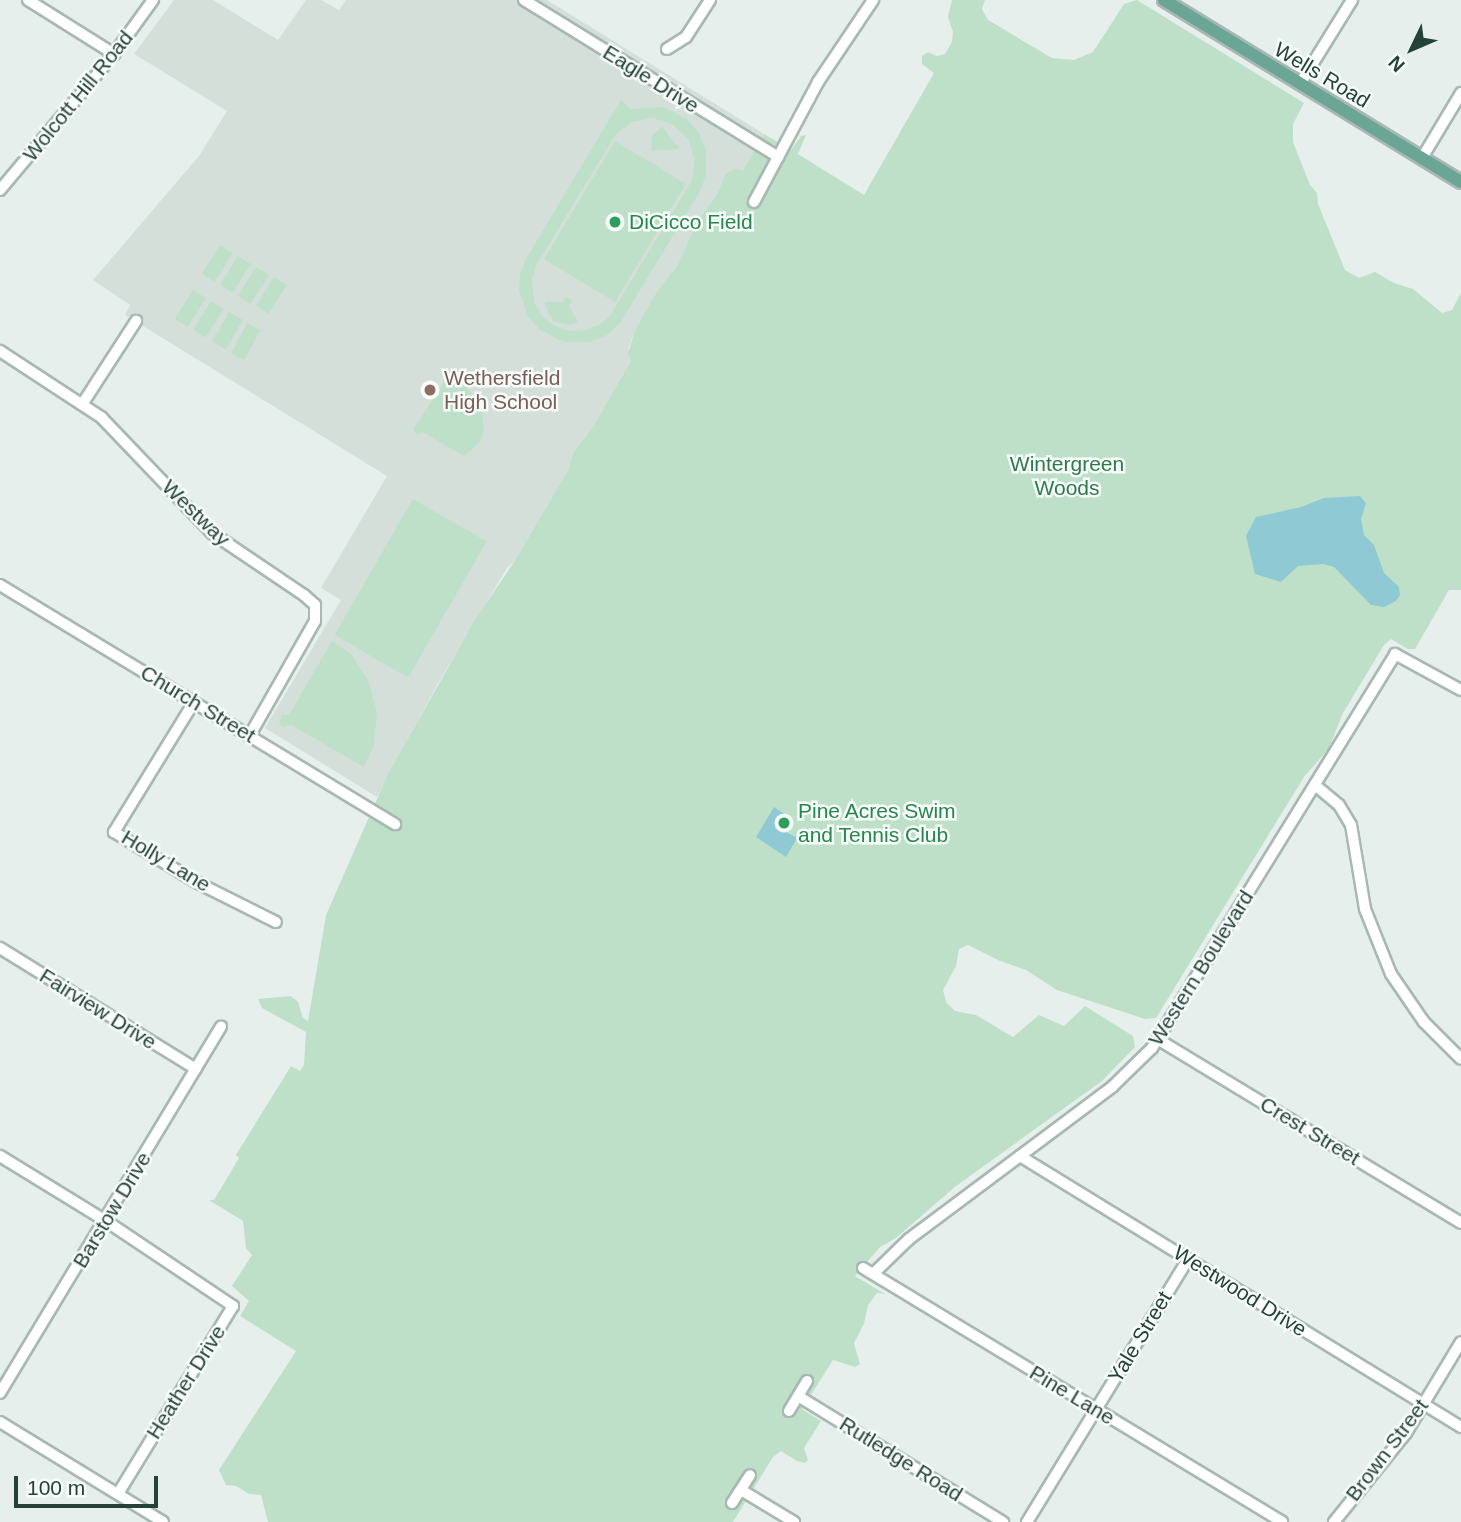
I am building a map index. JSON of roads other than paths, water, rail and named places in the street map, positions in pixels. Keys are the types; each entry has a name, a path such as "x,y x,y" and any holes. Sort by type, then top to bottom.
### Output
{"main road":[{"name":"Wells Road","path":"1164,0 1461,182"}],"street":[{"path":"28,0 114,54"},
{"name":"Wolcott Hill Road","path":"0,190 114,54 153,0"},
{"name":"Eagle Drive","path":"524,0 778,157"},
{"path":"667,49 686,37 710,0"},
{"path":"754,202 818,82 873,0"},
{"path":"1300,84 1352,0"},
{"path":"1422,158 1461,93"},
{"path":"83,403 136,321"},
{"name":"Westway","path":"0,351 101,417 212,533 315,605 315,621 250,734"},
{"name":"Church Street","path":"0,585 395,824"},
{"name":"Western Boulevard","path":"873,1274 909,1239 1119,1081 1158,1040 1395,654 1461,690"},
{"name":"Holly Lane","path":"194,702 114,832 198,883 276,922"},
{"path":"1315,785 1339,805 1350,821 1365,909 1393,978 1424,1021 1461,1059"},
{"name":"Fairview Drive","path":"0,948 196,1069"},
{"name":"Barstow Drive","path":"0,1393 221,1026"},
{"name":"Crest Street","path":"1158,1040 1461,1223"},
{"path":"0,1156 106,1221"},
{"name":"Westwood Drive","path":"1020,1156 1461,1427"},
{"name":"Heather Drive","path":"106,1221 233,1306 118,1494"},
{"name":"Yale Street","path":"1027,1522 1188,1259"},
{"name":"Pine Lane","path":"863,1268 1282,1522"},
{"name":"Brown Street","path":"1334,1522 1401,1439 1461,1342"},
{"path":"789,1411 807,1381"},
{"name":"Rutledge Road","path":"798,1396 1003,1522"},
{"path":"0,1422 163,1522"},
{"path":"732,1503 750,1475"},
{"path":"741,1490 794,1522"}],"water":[{"path":"1360,496 1366,503 1361,519 1364,535 1374,545 1384,573 1399,587 1400,595 1396,601 1384,607 1371,605 1334,567 1323,564 1298,566 1281,582 1255,574 1246,536 1256,517 1301,507 1324,498"},
{"path":"774,807 786,815 779,828 797,838 786,857 756,837"}],"place":[{"name":"DiCicco Field","path":"615,222"},
{"name":"Wethersfield High School","path":"430,390"},
{"name":"Pine Acres Swim and Tennis Club","path":"784,823"}],"park label":[{"name":"Wintergreen Woods","path":"1067,476"}]}
